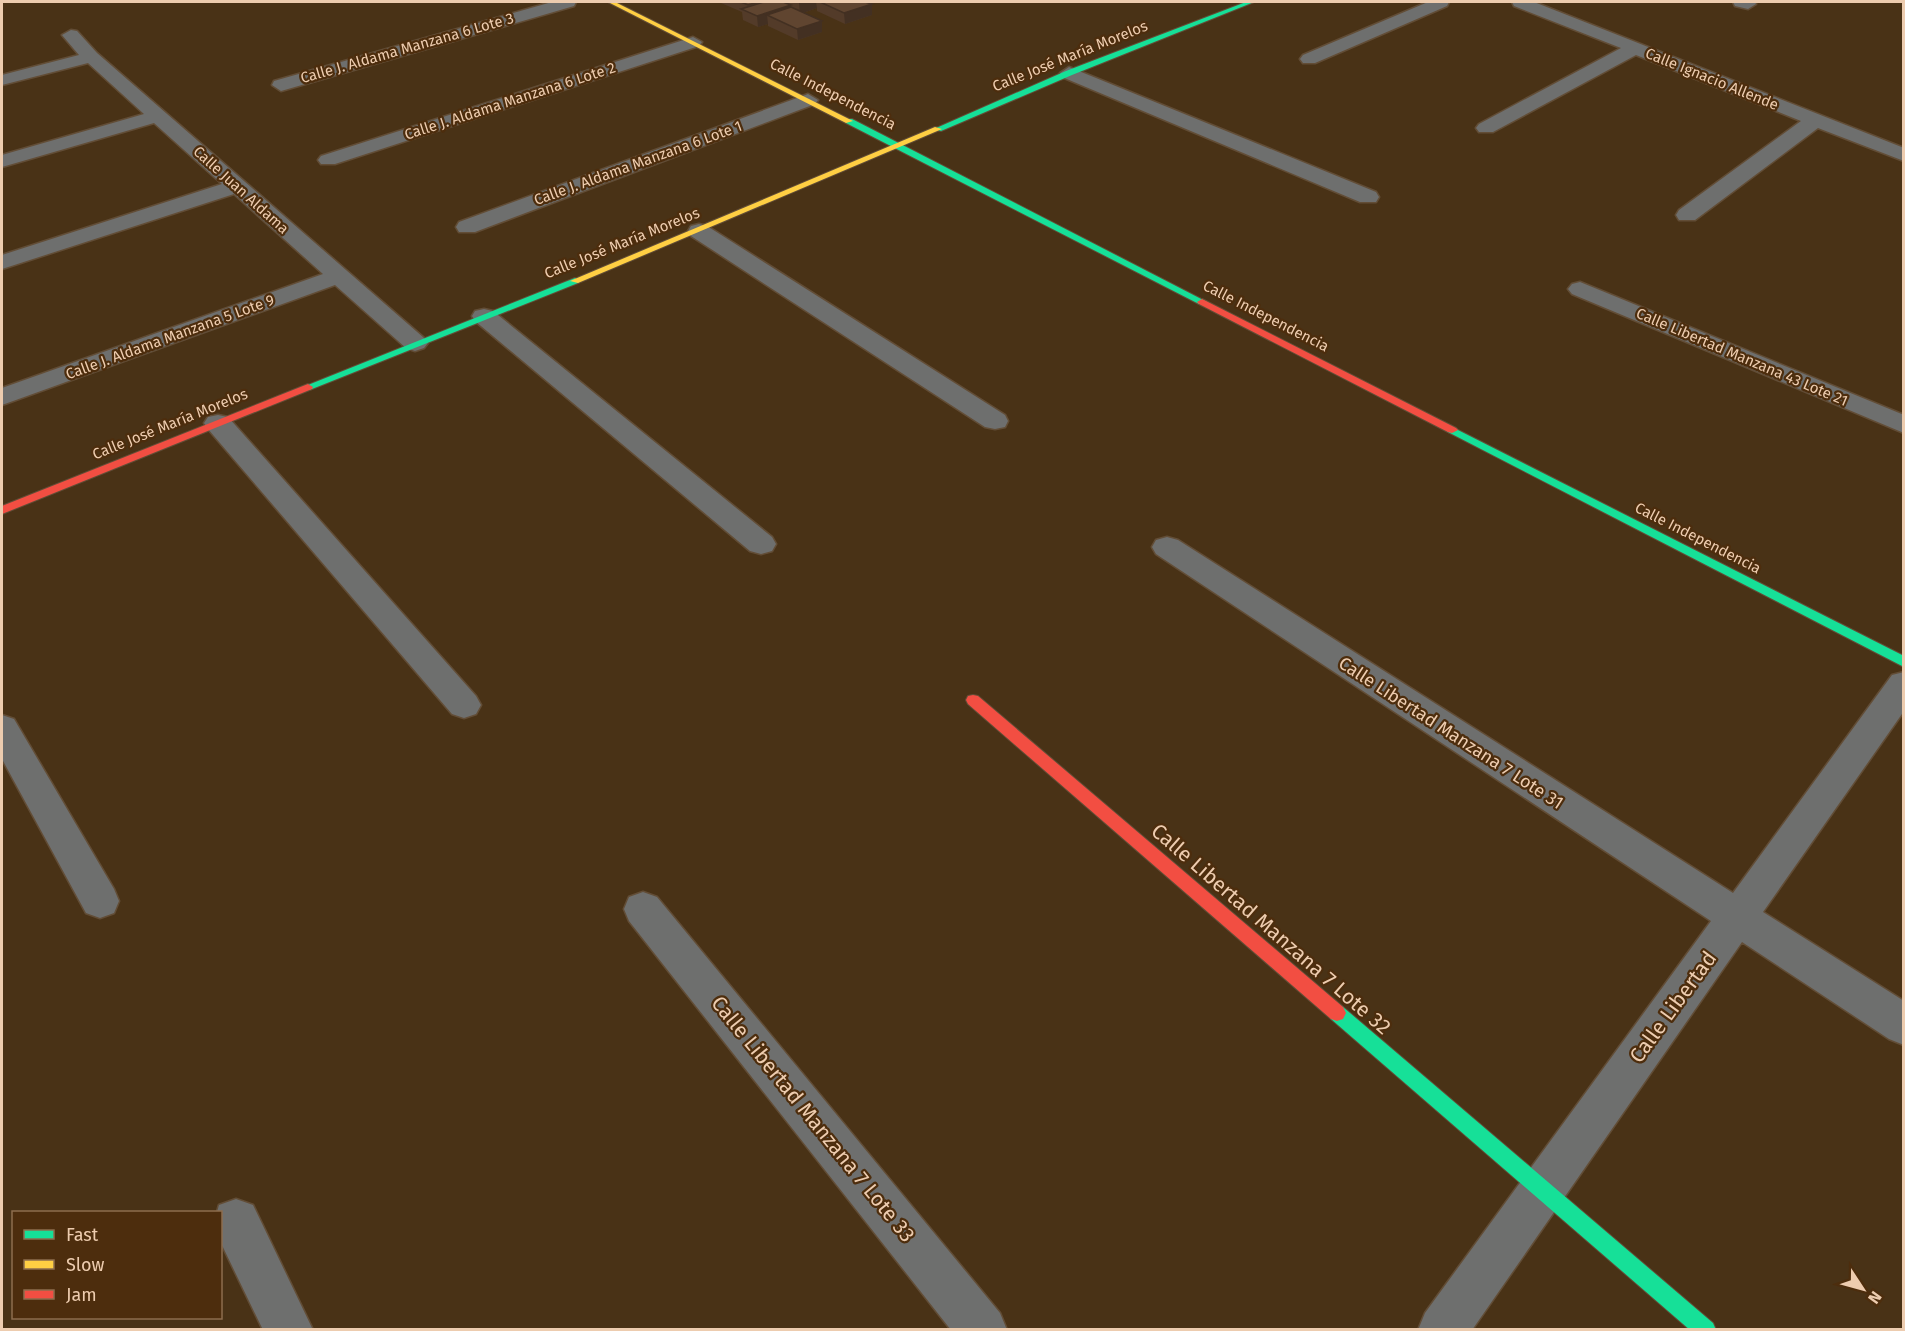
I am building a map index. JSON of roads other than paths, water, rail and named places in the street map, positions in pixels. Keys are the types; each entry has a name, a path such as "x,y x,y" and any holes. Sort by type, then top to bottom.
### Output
{"street":[{"name":"Calle J. Aldama Manzana 6 Lote 3","path":"281,85 568,2"},
{"name":"Calle Independencia","path":"611,2 897,145 1904,662"},
{"name":"Calle José María Morelos","path":"2,510 699,231 1069,73 1251,2"},
{"path":"1309,59 1441,2"},
{"name":"Calle Ignacio Allende","path":"1520,2 1904,155"},
{"name":"Calle Juan Aldama","path":"70,35 91,57 415,344"},
{"name":"Calle J. Aldama Manzana 6 Lote 2","path":"328,160 693,42"},
{"path":"1486,128 1635,48"},
{"path":"2,80 91,57"},
{"path":"1069,73 1368,197"},
{"name":"Calle J. Aldama Manzana 6 Lote 1","path":"467,227 808,100"},
{"path":"2,161 158,116"},
{"path":"1687,215 1814,121"},
{"path":"2,262 237,186"},
{"path":"699,231 995,421"},
{"name":"Calle J. Aldama Manzana 5 Lote 9","path":"2,397 338,276"},
{"name":"Calle Libertad Manzana 43 Lote 21","path":"1580,289 1904,425"},
{"path":"484,316 761,544"},
{"path":"218,423 464,705"},
{"name":"Calle Libertad Manzana 7 Lote 31","path":"1167,547 1904,1025"},
{"name":"Calle Libertad","path":"1442,1329 1904,684"},
{"name":"Calle Libertad Manzana 7 Lote 32","path":"973,700 1706,1329"},
{"path":"2,728 100,901"},
{"name":"Calle Libertad Manzana 7 Lote 33","path":"644,909 983,1329"},
{"path":"236,1222 289,1329"}]}
